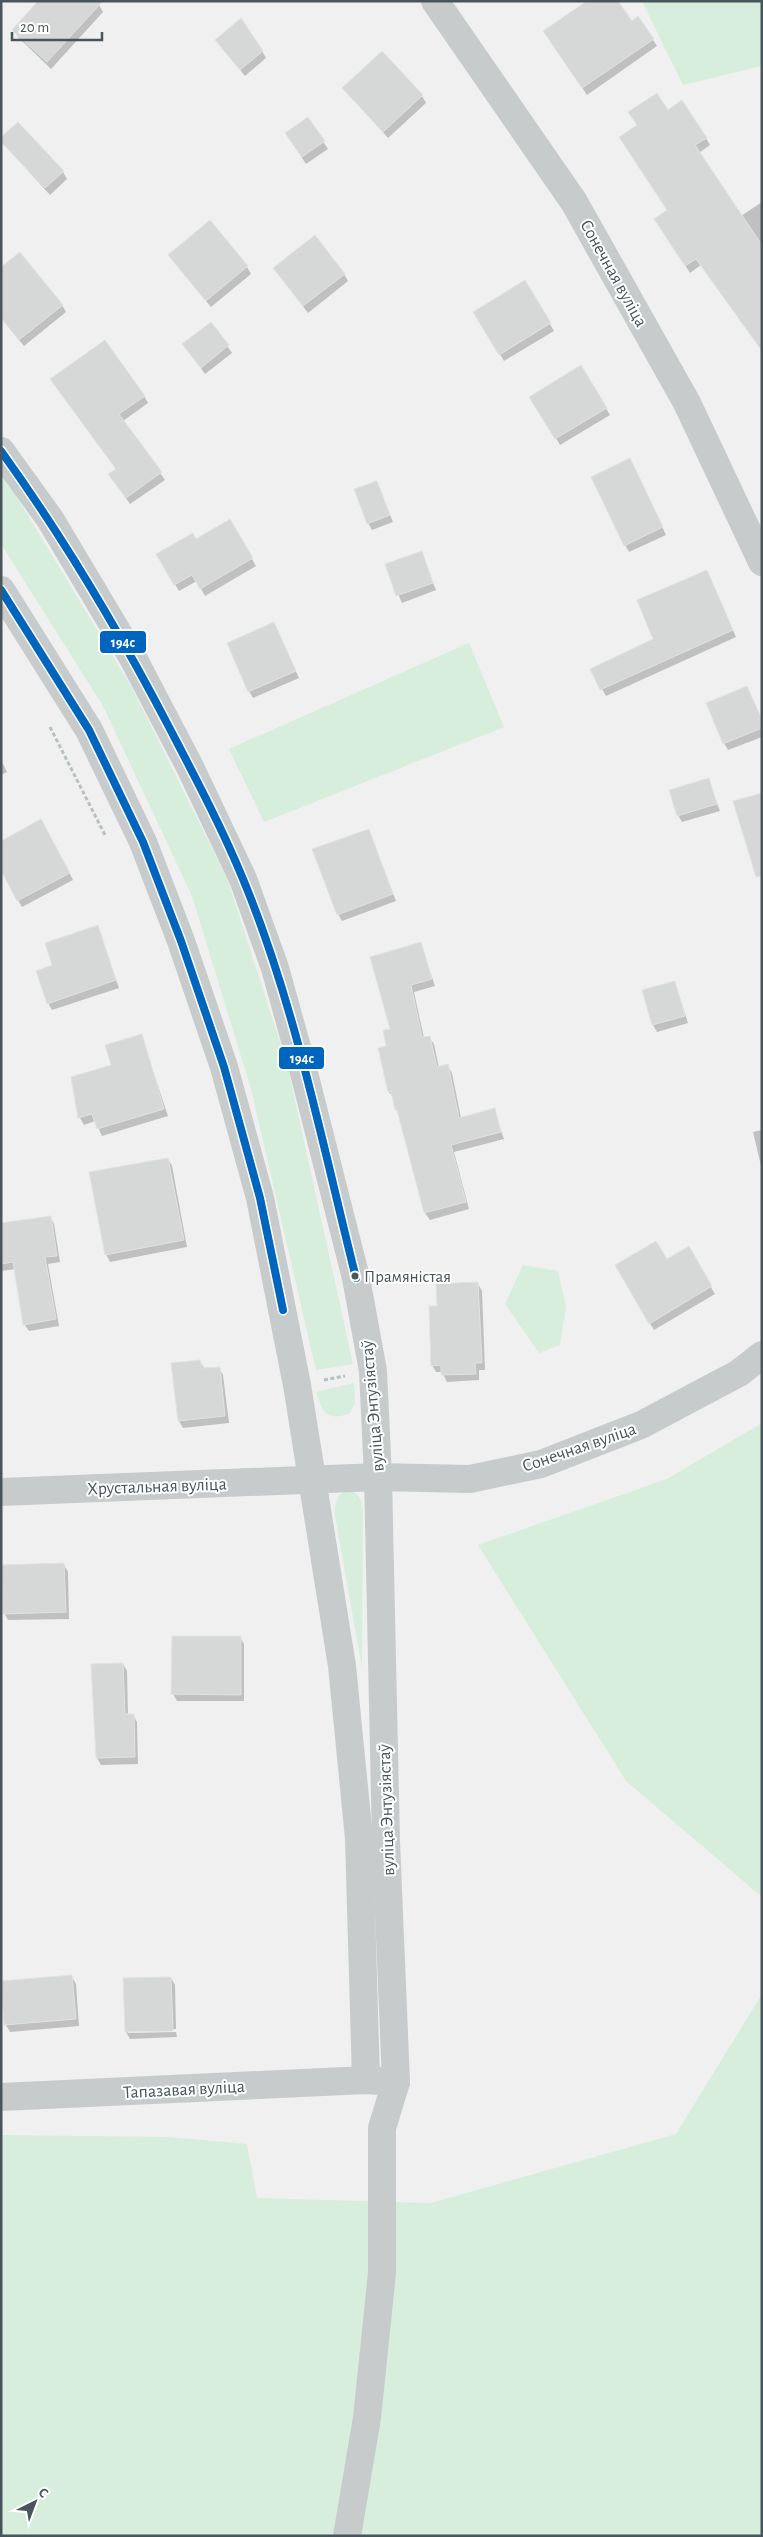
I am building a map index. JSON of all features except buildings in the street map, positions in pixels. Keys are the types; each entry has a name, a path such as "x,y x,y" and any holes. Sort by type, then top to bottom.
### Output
{"street":[{"name":"Сонечная вуліца","path":"435,1 574,202 687,403 762,562"},
{"name":"вуліца Энтузіястаў","path":"1,451 50,519 133,658 190,767 243,879 275,968 303,1068 356,1278 373,1371 378,1478 386,1842 396,2082 382,2128"},
{"name":"вуліца Энтузіястаў","path":"1,590 89,730 143,842 181,940 224,1068 260,1198 314,1480 342,1666 359,1838 366,2080 382,2128"},
{"name":"Сонечная вуліца","path":"314,1480 378,1478 470,1479 541,1464 641,1425 739,1373 762,1354"},
{"name":"Хрустальная вуліца","path":"1,1492 314,1480"},
{"name":"Тапазавая вуліца","path":"1,2098 366,2080 396,2082"},
{"path":"347,2536 367,2418 382,2273 382,2128"}],"path":[{"path":"46,720 105,836"},
{"path":"297,1385 373,1371"}],"green space":[{"path":"642,1 762,1 762,66 683,85"},
{"path":"1,471 132,688 227,878 287,1064 353,1364 316,1370 251,1089 192,896 103,706 1,544"},
{"path":"469,643 504,727 264,822 229,749"},
{"path":"523,1265 558,1271 566,1307 560,1345 539,1353 505,1304"},
{"path":"354,1383 355,1403 349,1414 330,1416 323,1410 316,1392"},
{"path":"762,1423 762,1897 626,1781 478,1545 667,1479"},
{"path":"347,1490 358,1495 363,1513 362,1668 335,1516 336,1501"},
{"path":"762,1994 762,2536 1,2536 1,2135 168,2137 247,2144 257,2198 431,2203 676,2134"}],"transit line":[{"name":"194с","path":"1,451 25,484 111,621 179,746 235,860 261,927 293,1026 356,1278"},
{"name":"194с","path":"1,590 89,730 143,842 181,941 224,1067 260,1198 283,1310"}],"place":[{"name":"Прамяністая","path":"355,1276"}]}
